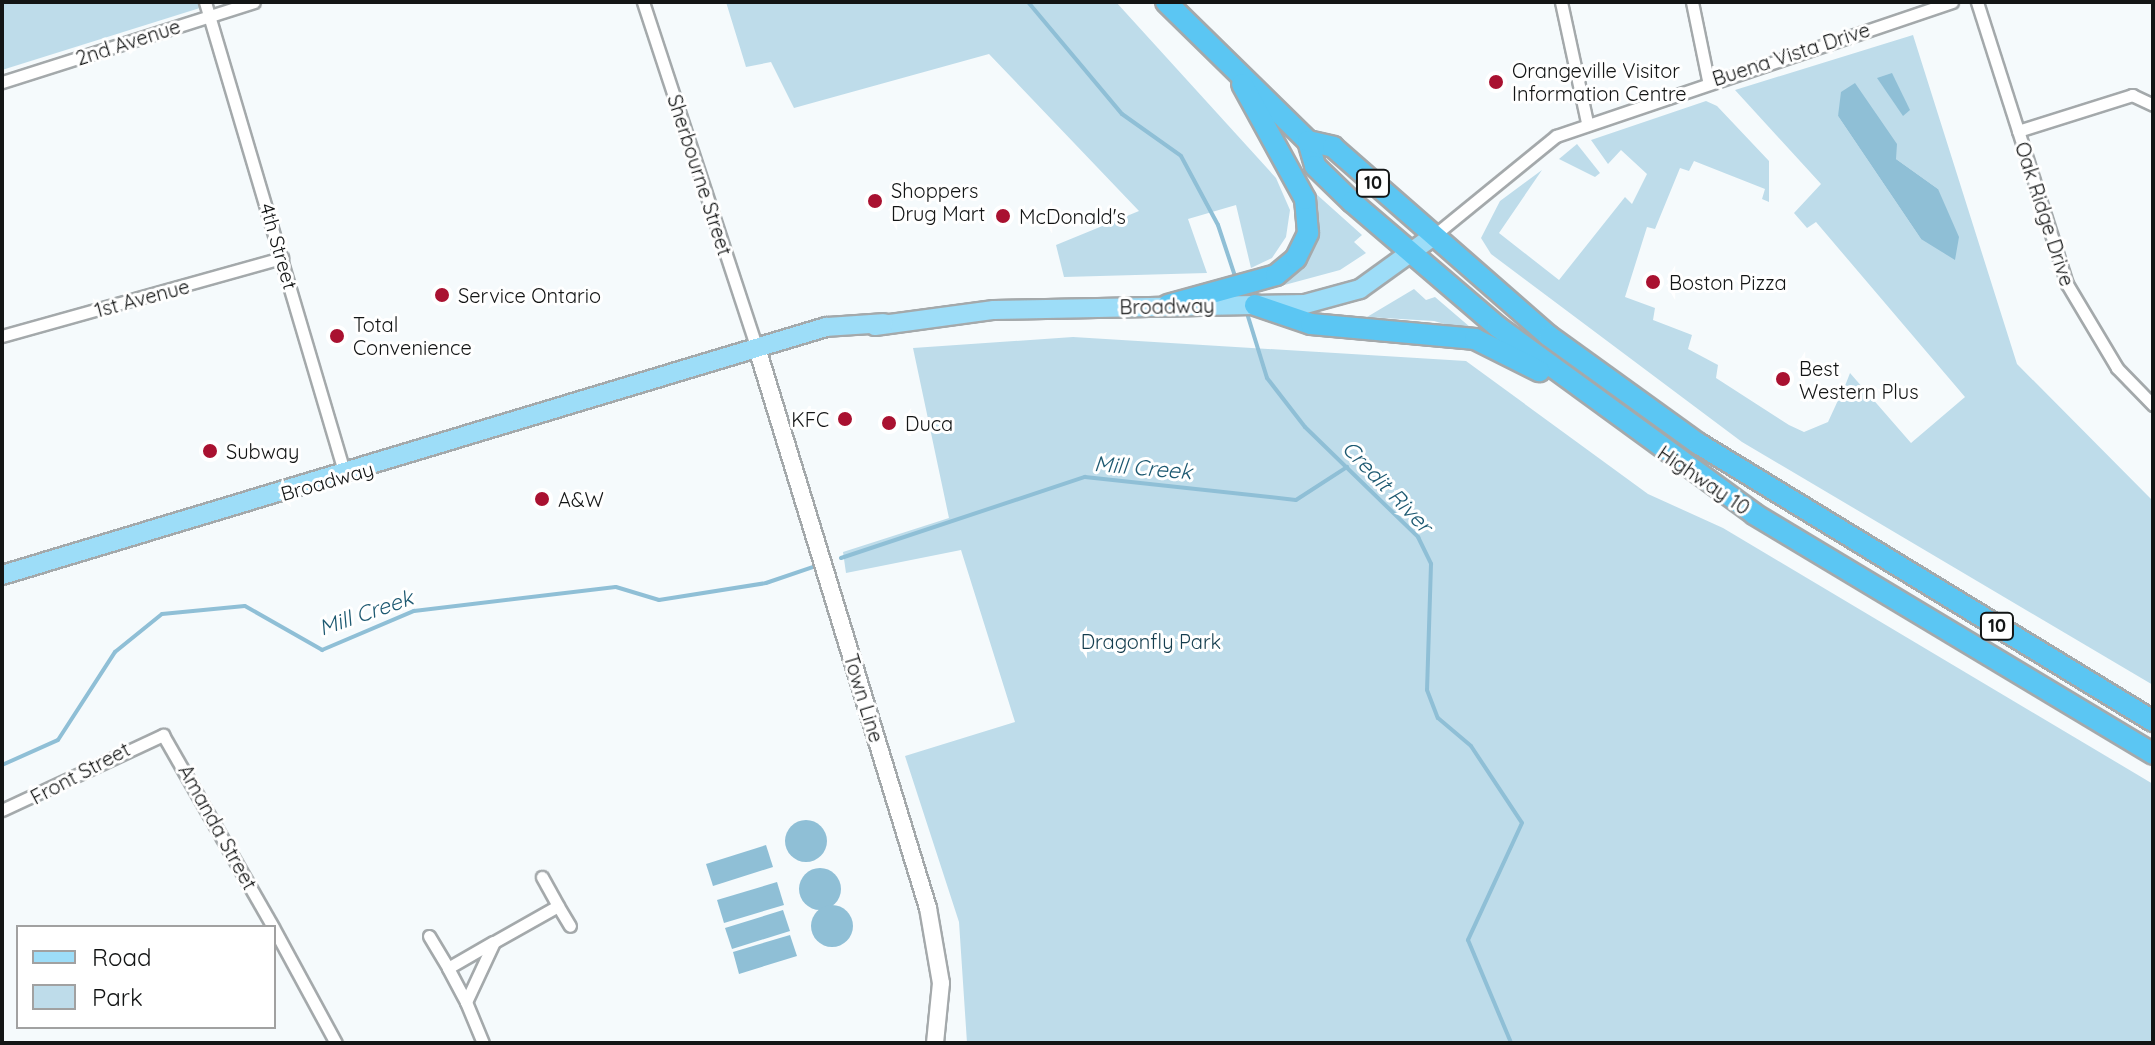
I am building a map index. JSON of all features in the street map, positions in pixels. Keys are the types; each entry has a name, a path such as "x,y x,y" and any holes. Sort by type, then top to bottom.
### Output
{"highway":[{"name":"Highway 10","path":"1166,2 1239,77 1308,141 1333,147 1432,237 1549,336 1699,444 2153,721"},
{"path":"1168,305 1229,296 1249,283 1289,266 1308,233 1305,199 1263,134 1239,77"},
{"name":"Highway 10","path":"1308,141 1315,166 1413,254 1582,390 1754,514 2153,754"},
{"path":"1255,305 1311,324 1475,339 1582,390"}],"main road":[{"name":"Broadway","path":"1229,296 1255,305 1336,298 1413,254 1432,237"},
{"name":"Broadway","path":"2,575 759,353 884,323 994,310 1168,305"},
{"name":"Town Line","path":"759,353 928,908 941,983 935,1043"}],"street":[{"name":"4th Street","path":"205,2 345,476"},
{"name":"2nd Avenue","path":"2,82 254,2"},
{"name":"Sherbourne Street","path":"643,2 759,353"},
{"path":"1561,2 1587,122"},
{"path":"1692,2 1708,80"},
{"name":"Buena Vista Drive","path":"1432,237 1534,149 1587,122 1952,2"},
{"name":"Oak Ridge Drive","path":"1977,2 2082,319 2153,405"},
{"path":"2018,131 2132,95 2153,105"},
{"name":"1st Avenue","path":"2,336 282,258"},
{"name":"Front Street","path":"2,810 157,734"},
{"name":"Amanda Street","path":"157,734 172,742 271,925"},
{"path":"542,877 570,926"},
{"path":"448,968 558,906"},
{"name":"Amanda Street","path":"276,933 336,1043"},
{"path":"429,936 466,1002 483,1043"},
{"path":"466,1002 494,942"}],"green space":[{"path":"2,2 219,2 2,70"},
{"path":"726,2 1116,2 1276,178 1290,210 1286,237 1272,258 1251,268 1236,205 1188,219 1207,273 1064,277 1056,245 1139,211 989,54 794,108 771,62 746,67"},
{"path":"1913,35 2017,364 2153,501 2153,685 1742,442 1491,254 1481,238 1500,201 1542,170 1499,233 1559,280 1625,197 1632,204 1647,174 1621,150 1608,164 1591,140 1706,101 1717,106 1769,161 1769,202 1762,199 1765,189 1694,161 1689,171 1680,168 1655,229 1647,227 1625,297 1655,308 1653,320 1692,335 1688,349 1718,365 1716,378 1789,425 1804,432 1828,422 1840,396 1854,402 1843,391 1850,373 1911,443 1965,397 1816,222 1807,228 1794,213 1821,184 1735,90","holes":["1844,101 1896,159 1938,189 1921,239 1838,116"]},
{"path":"1577,144 1600,173 1595,177 1559,159"},
{"path":"1314,192 1362,235 1354,242 1366,253 1340,270 1277,287 1310,256 1319,221"},
{"path":"1414,289 1426,300 1435,297 1477,333 1434,321 1367,317"},
{"name":"Dragonfly Park","path":"1073,337 1466,361 1648,494 1723,528 2153,784 2153,1043 967,1043 959,922 905,756 1015,722 961,550 846,573 843,552 949,518 913,348"}],"shaded area":[{"path":"1892,73 1910,110 1903,116 1877,78"},
{"path":"1855,83 1897,144 1896,159 1938,189 1959,237 1955,260 1921,239 1838,116 1841,92"},
{"path":"806,820 821,826 827,841 821,856 806,862 791,856 785,841 791,826"},
{"path":"766,845 773,867 713,886 706,864"},
{"path":"820,868 835,874 841,889 835,904 820,910 805,904 799,889 805,874"},
{"path":"777,882 784,905 724,923 717,900"},
{"path":"832,905 847,911 853,926 847,941 832,947 817,941 811,926 817,911"},
{"path":"783,910 790,931 732,949 725,928"},
{"path":"790,935 797,956 739,974 733,952"}],"waterway":[{"name":"Credit River","path":"1028,2 1122,114 1181,156 1218,225 1236,279"},
{"name":"Credit River","path":"1246,310 1267,378 1305,427 1418,537 1431,564 1427,690 1438,718 1471,746 1522,823 1468,940 1511,1043"},
{"name":"Mill Creek","path":"841,558 1085,477 1296,500 1347,467"},
{"name":"Mill Creek","path":"2,765 58,740 115,652 162,614 245,606 322,650 414,611 616,587 659,600 766,583 813,567"}],"place":[{"name":"Orangeville Visitor Information Centre","path":"1496,82"},
{"name":"Shoppers Drug Mart","path":"875,201"},
{"name":"McDonald's","path":"1003,216"},
{"name":"Boston Pizza","path":"1653,282"},
{"name":"Service Ontario","path":"442,295"},
{"name":"Total Convenience","path":"337,336"},
{"name":"Best Western Plus","path":"1783,379"},
{"name":"KFC","path":"845,419"},
{"name":"Duca","path":"889,423"},
{"name":"Subway","path":"210,451"},
{"name":"A&W","path":"542,499"}]}
